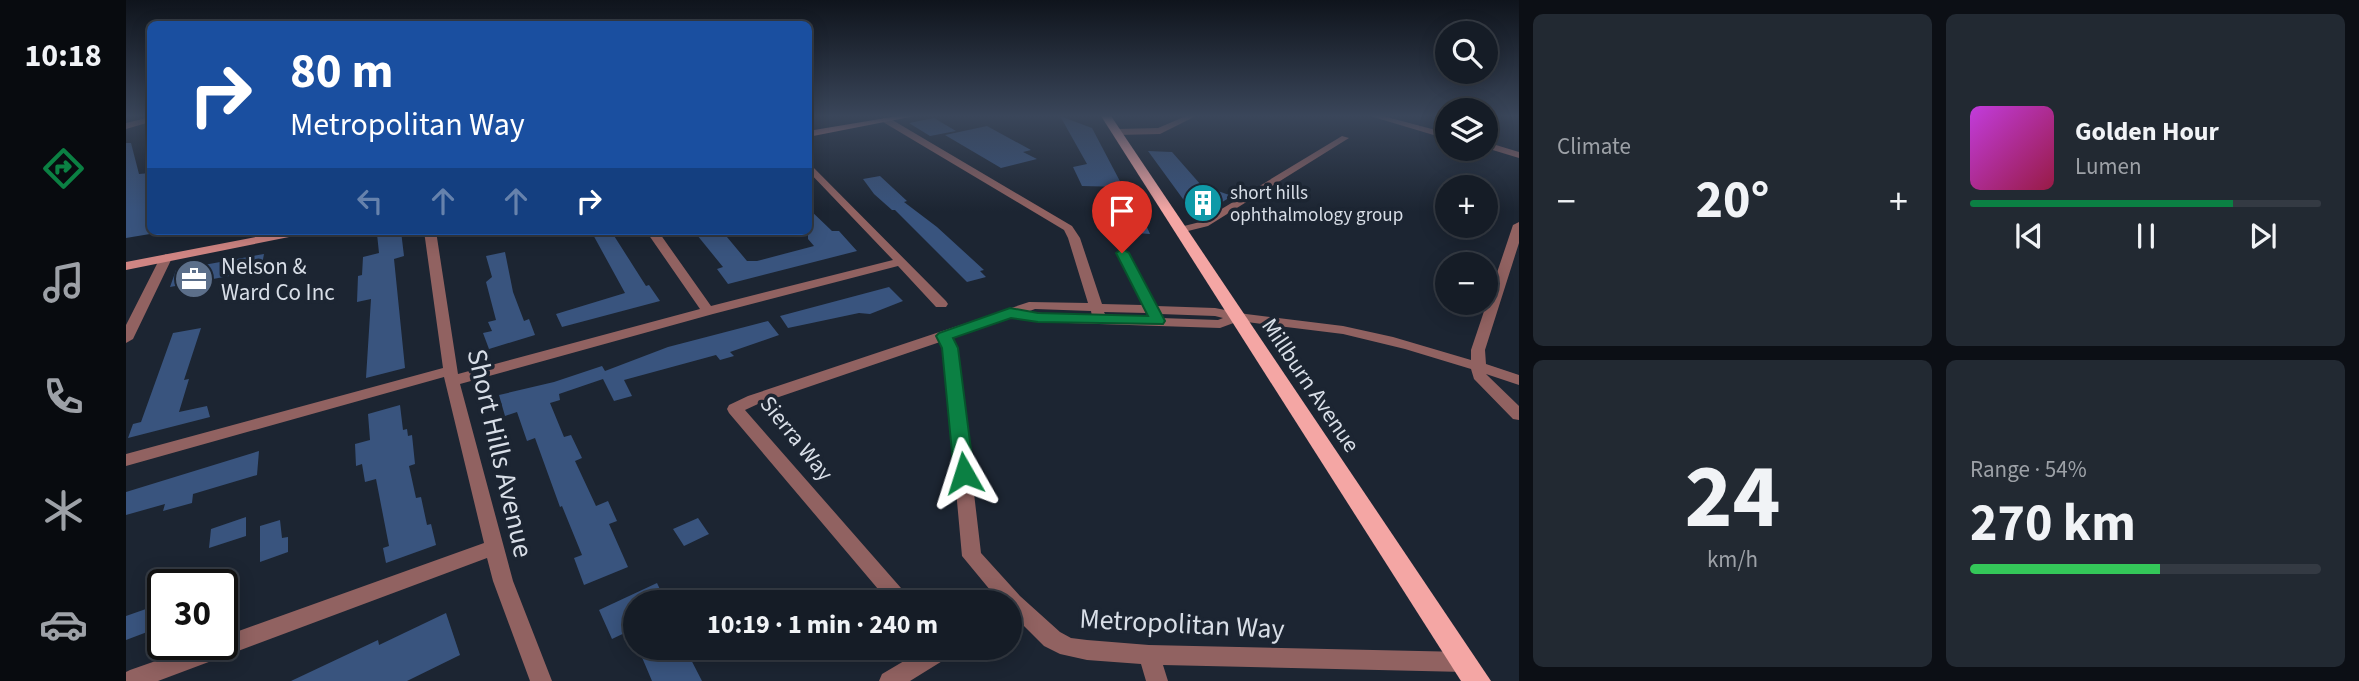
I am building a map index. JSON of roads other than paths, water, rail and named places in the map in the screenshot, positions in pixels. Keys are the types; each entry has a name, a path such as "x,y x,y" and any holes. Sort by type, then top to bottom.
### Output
{"main road":[{"name":"Millburn Avenue","path":"1127,148 1477,681"},
{"path":"126,266 284,235"}],"street":[{"path":"933,148 1068,228 1074,238 1097,312"},
{"path":"1180,230 1204,224 1329,148"},
{"path":"1498,149 1519,155"},
{"path":"812,169 942,304"},
{"path":"1519,225 1478,350 1479,376 1519,415"},
{"name":"Short Hills Avenue","path":"431,235 451,376 503,581 541,681"},
{"path":"655,235 708,311"},
{"path":"1122,253 1155,315"},
{"path":"126,339 166,258"},
{"path":"126,460 901,262"},
{"path":"944,336 1010,313 1038,318 1097,312 1155,315 1220,324 1237,318 1299,323 1394,341 1519,380"},
{"name":"Sierra Way","path":"891,590 736,410 753,400 944,336"},
{"name":"Metropolitan Way","path":"944,336 950,348 972,556 1000,590"},
{"path":"130,681 495,547"},
{"name":"Metropolitan Way","path":"1022,613 1052,639 1068,647 1149,655 1465,662"},
{"path":"1149,655 1157,681"},
{"path":"890,681 923,660"}],"place":[{"name":"short hills ophthalmology group","path":"1203,203"},
{"name":"Nelson & Ward Co Inc","path":"194,279"}]}
